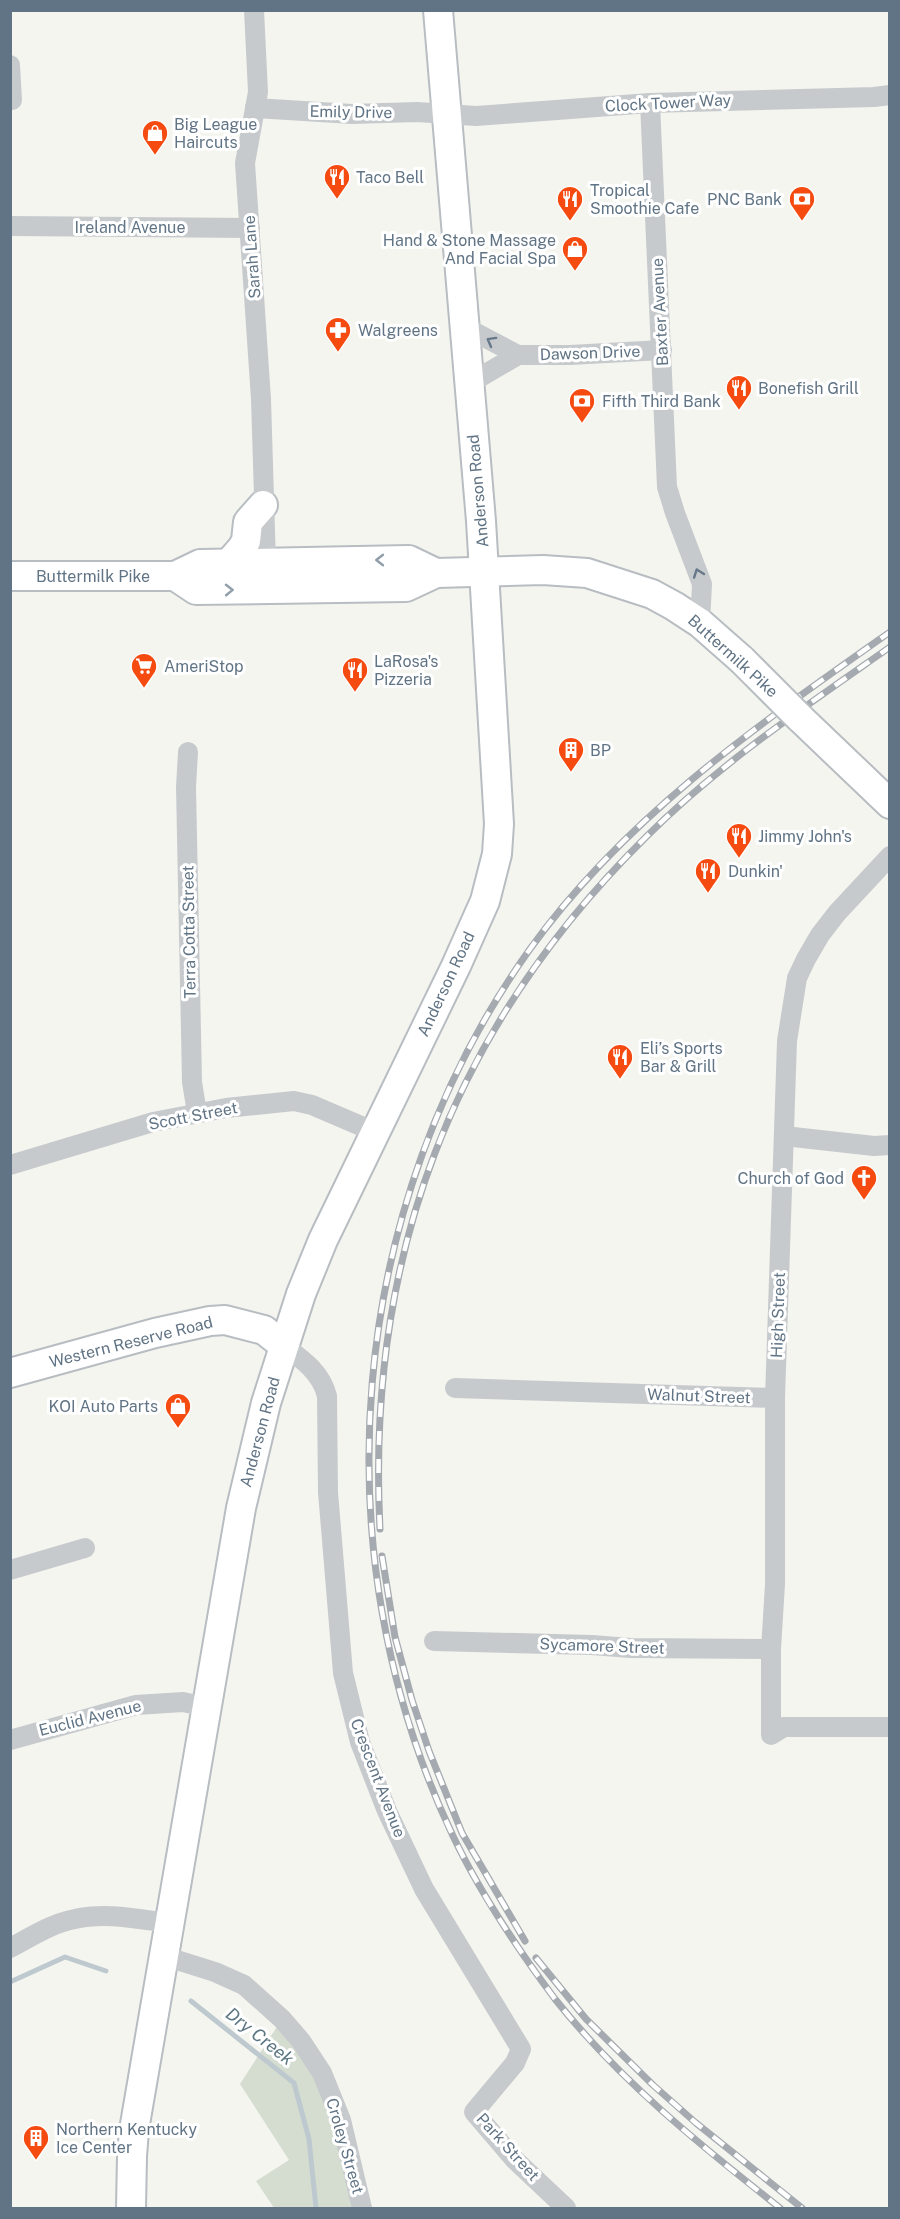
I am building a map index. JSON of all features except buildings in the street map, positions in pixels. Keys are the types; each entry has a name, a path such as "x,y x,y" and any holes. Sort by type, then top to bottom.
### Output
{"main road":[{"name":"Anderson Road","path":"131,2208 134,2130 241,1508 266,1403 283,1345 323,1240 456,966 485,901 497,854 500,824 484,572 438,10"},
{"path":"229,563 246,541 248,522 263,505"},
{"name":"Buttermilk Pike","path":"10,576 175,576 200,564 409,560 436,573"},
{"name":"Buttermilk Pike","path":"175,576 196,590 406,587 436,573 543,570 587,573 652,594 700,623 742,660 848,766 890,804"},
{"name":"Western Reserve Road","path":"10,1373 155,1333 210,1321 225,1320 264,1330 283,1345"}],"street":[{"name":"Sarah Lane","path":"254,10 258,92 245,163 260,378 266,563"},
{"path":"10,65 12,100"},
{"name":"Clock Tower Way","path":"446,115 476,116 650,103 890,95"},
{"name":"Baxter Avenue","path":"650,103 667,487 702,584 700,623"},
{"name":"Emily Drive","path":"255,108 352,114 417,112 446,115"},
{"name":"Ireland Avenue","path":"10,226 250,228"},
{"name":"Dawson Drive","path":"464,326 518,355 570,355 662,350"},
{"name":"Dawson Drive","path":"470,383 518,355"},
{"name":"Terra Cotta Street","path":"188,752 186,787 192,1082 196,1113"},
{"name":"High Street","path":"890,856 820,935 797,978 787,1041 775,1398 775,1584 771,1649 771,1735 784,1727 890,1727"},
{"name":"Scott Street","path":"10,1165 153,1122 196,1113 294,1101 312,1105 375,1132"},
{"path":"784,1136 874,1146 890,1145"},
{"name":"Crescent Avenue","path":"283,1345 313,1369 325,1387 327,1396 328,1492 343,1673 360,1742 387,1811 424,1888 512,2032 521,2049 519,2055"},
{"name":"Walnut Street","path":"455,1388 706,1398 775,1398"},
{"path":"10,1570 85,1548"},
{"name":"Sycamore Street","path":"434,1641 630,1648 771,1649"},
{"name":"Euclid Avenue","path":"13,1733 136,1705 183,1702 206,1707"},
{"path":"10,1948 73,1919 106,1916 169,1923"},
{"name":"Croley Street","path":"164,1956 215,1972 244,1985 282,2019 301,2041 322,2073 341,2120 362,2208"},
{"name":"Park Street","path":"519,2055 474,2112 515,2160 566,2208"}],"shaded area":[{"path":"282,2019 312,2056 362,2208 274,2208 256,2181 289,2160 240,2084"}],"waterway":[{"name":"Dry Creek","path":"10,1982 65,1957 106,1971"},
{"name":"Dry Creek","path":"191,2001 294,2083 309,2139 316,2208"}],"railway":[{"path":"780,2208 662,2110 633,2084 580,2029 555,1999 513,1940 487,1899 453,1836 410,1727 382,1614 370,1498 372,1382 390,1267 422,1156 469,1049 530,949 567,901 651,815 743,738 890,632"},
{"path":"380,1529 379,1429 388,1333 407,1241 435,1152 473,1068 521,987 579,910 647,836 733,760 890,647"},
{"path":"382,1556 395,1637 429,1751 462,1833 525,1941"},
{"path":"536,1958 586,2019 653,2085 696,2123 802,2208"}],"place":[{"name":"Big League Haircuts","path":"155,156"},
{"name":"Taco Bell","path":"337,200"},
{"name":"Tropical Smoothie Cafe","path":"570,222"},
{"name":"PNC Bank","path":"802,222"},
{"name":"Hand & Stone Massage And Facial Spa","path":"575,272"},
{"name":"Walgreens","path":"338,353"},
{"name":"Bonefish Grill","path":"739,411"},
{"name":"Fifth Third Bank","path":"582,424"},
{"name":"AmeriStop","path":"144,689"},
{"name":"LaRosa's Pizzeria","path":"355,693"},
{"name":"BP","path":"571,773"},
{"name":"Jimmy John's","path":"739,859"},
{"name":"Dunkin'","path":"708,894"},
{"name":"Eli’s Sports Bar & Grill","path":"620,1080"},
{"name":"Church of God","path":"864,1201"},
{"name":"KOI Auto Parts","path":"178,1429"},
{"name":"Northern Kentucky Ice Center","path":"36,2161"}]}
